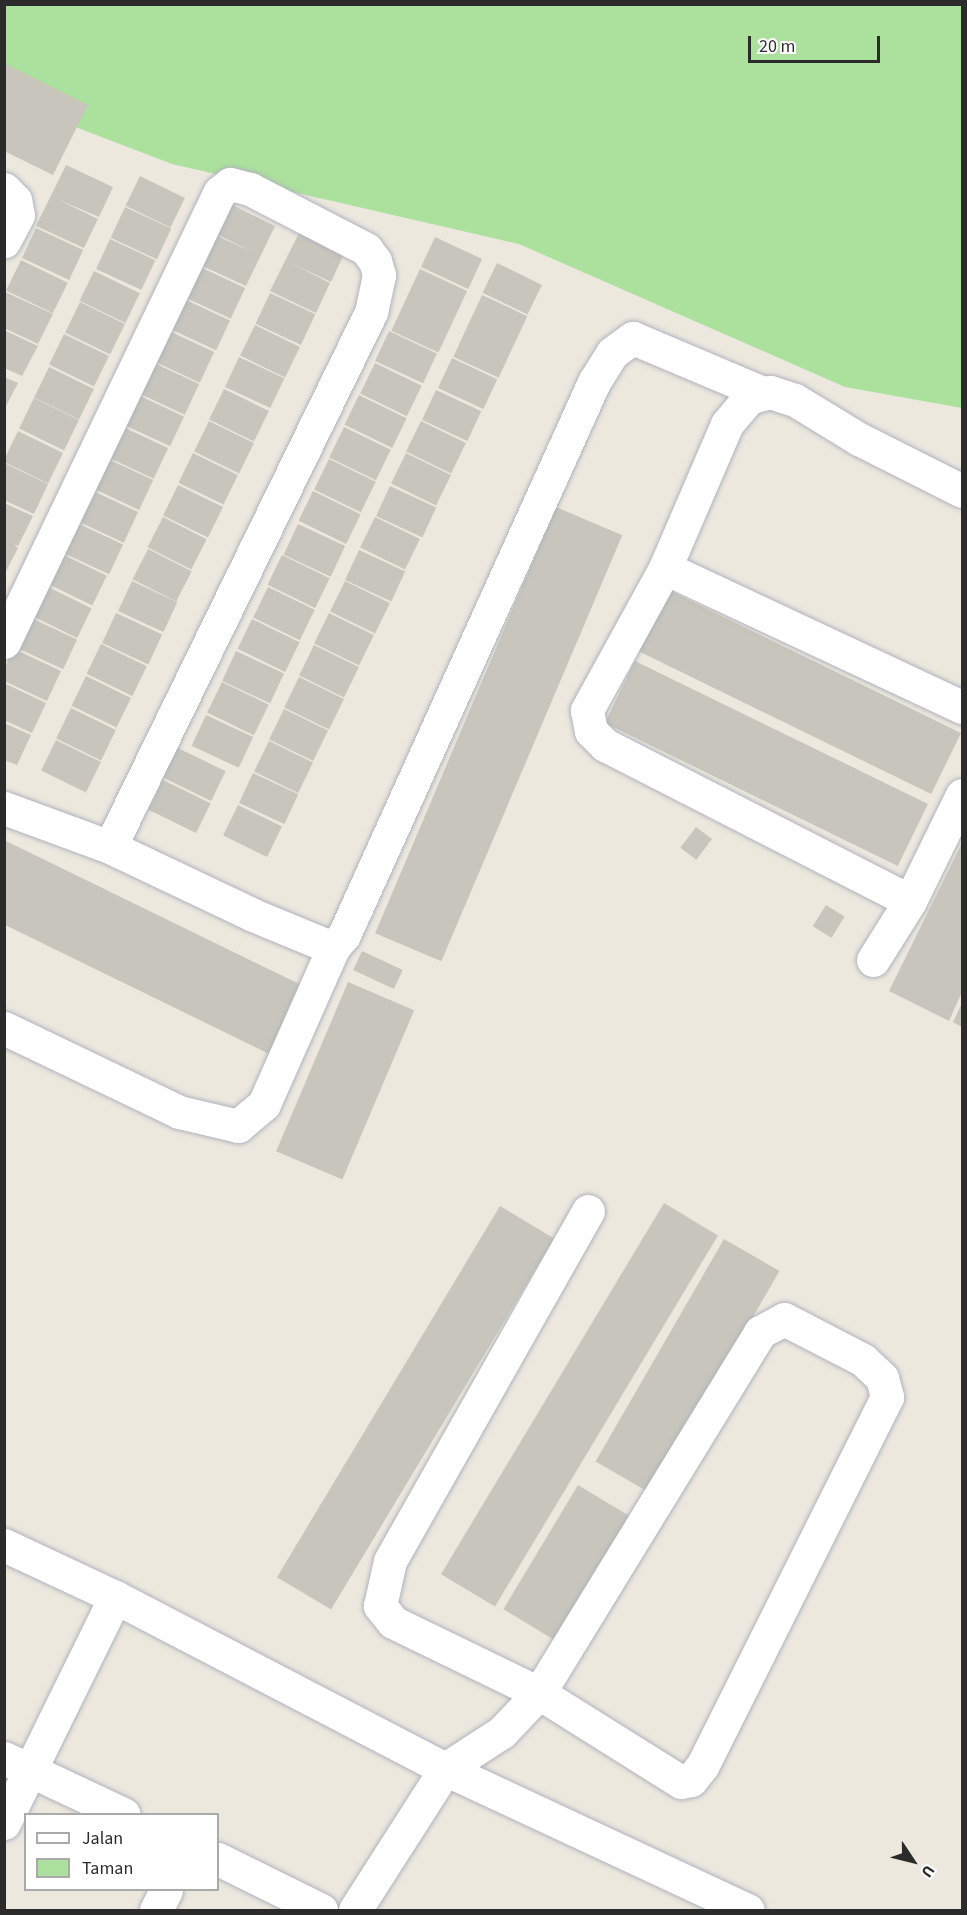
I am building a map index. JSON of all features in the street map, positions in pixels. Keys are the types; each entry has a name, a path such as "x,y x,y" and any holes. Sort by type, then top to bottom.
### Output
{"street":[{"path":"4,642 220,192 230,184 250,189 366,249 375,261 379,275 371,312 111,847"},
{"path":"4,189 15,200 18,215 4,241"},
{"path":"4,1028 179,1112 238,1126 264,1104 333,948 344,935 594,382 612,353 633,338 761,392 795,400 858,439 963,491"},
{"path":"761,392 741,404 727,424 665,568 587,710 593,736 910,902"},
{"path":"665,568 963,707"},
{"path":"873,960 910,902 963,795"},
{"path":"4,808 111,847 333,948"},
{"path":"355,1911 445,1769 502,1732 539,1693 760,1332 784,1318 863,1360 879,1373 888,1390 884,1404 695,1777 681,1782 539,1693 393,1622 382,1611 380,1600 390,1561 588,1212"},
{"path":"4,1545 115,1597 445,1769 748,1911"},
{"path":"4,1823 17,1765 115,1597"},
{"path":"17,1765 119,1813"},
{"path":"219,1860 321,1911"},
{"path":"156,1911 166,1891"}],"green space":[{"path":"4,5 962,5 962,408 845,387 519,244 172,164 5,100"}],"building":[{"path":"4,63 88,105 53,175 4,151"},
{"path":"66,165 113,187 99,217 57,199 98,219 84,248 36,226"},
{"path":"140,176 185,198 170,228 126,206"},
{"path":"228,203 275,226 246,286 198,264 213,234 255,253 214,233"},
{"path":"125,207 171,229 157,259 111,238"},
{"path":"36,228 83,250 69,280 22,258"},
{"path":"300,231 345,252 331,282 291,263 330,283 316,313 270,291"},
{"path":"435,237 482,259 468,289 421,267"},
{"path":"110,239 155,260 141,290 96,269"},
{"path":"21,260 68,283 53,313 6,291"},
{"path":"497,263 542,285 527,315 483,293"},
{"path":"198,266 245,288 231,319 184,297"},
{"path":"420,269 467,291 438,353 391,331"},
{"path":"94,271 140,293 125,323 80,301"},
{"path":"5,292 53,314 38,344 4,328"},
{"path":"270,293 315,314 301,345 256,324"},
{"path":"482,295 527,316 499,378 453,357"},
{"path":"182,298 230,320 216,350 168,328"},
{"path":"80,302 125,324 110,354 65,333"},
{"path":"255,325 300,347 285,377 240,356"},
{"path":"4,330 38,346 22,376 4,368"},
{"path":"167,330 214,352 200,383 153,361"},
{"path":"389,331 437,353 423,383 375,361"},
{"path":"64,334 109,356 94,386 49,365"},
{"path":"239,357 284,378 270,408 225,387"},
{"path":"452,358 497,379 483,409 438,388"},
{"path":"152,362 199,384 185,415 138,393"},
{"path":"375,363 422,386 407,416 360,394"},
{"path":"49,367 94,389 79,419 34,398"},
{"path":"4,377 18,383 4,410"},
{"path":"224,389 269,411 254,441 209,420"},
{"path":"436,390 481,411 467,441 422,420"},
{"path":"136,394 184,416 170,446 122,424"},
{"path":"359,395 407,418 392,448 345,425"},
{"path":"34,398 79,420 64,450 19,429"},
{"path":"209,421 254,443 239,473 194,452"},
{"path":"421,421 466,443 451,473 406,452"},
{"path":"121,426 168,448 154,479 107,457"},
{"path":"344,427 391,450 376,480 329,458"},
{"path":"18,431 63,453 48,483 4,462"},
{"path":"193,453 238,475 223,505 179,483"},
{"path":"406,453 451,475 436,505 391,484"},
{"path":"106,458 153,480 139,510 92,488"},
{"path":"329,459 376,482 361,512 314,490"},
{"path":"4,463 48,484 34,514 4,500"},
{"path":"178,485 223,507 208,537 163,516"},
{"path":"390,486 436,508 422,537 376,516"},
{"path":"91,490 138,512 124,543 77,521"},
{"path":"313,491 361,514 346,544 299,521"},
{"path":"4,503 33,516 18,546 14,544 18,548 4,575"},
{"path":"556,507 622,535 441,961 375,933"},
{"path":"163,517 207,539 191,570 148,547"},
{"path":"375,517 420,539 405,569 360,548"},
{"path":"75,522 123,544 109,574 61,552"},
{"path":"298,524 345,546 331,577 284,555"},
{"path":"148,549 192,571 176,602 133,579"},
{"path":"359,550 405,572 391,601 345,580"},
{"path":"60,553 107,576 92,605 46,583"},
{"path":"282,555 330,578 315,608 268,585"},
{"path":"132,581 177,602 163,632 118,611"},
{"path":"345,581 390,603 375,633 330,612"},
{"path":"44,585 92,608 77,638 30,615"},
{"path":"268,587 315,610 300,640 253,618"},
{"path":"668,590 961,733 931,794 638,651"},
{"path":"116,613 162,635 148,664 102,643"},
{"path":"329,613 374,635 359,665 314,644"},
{"path":"29,617 77,639 63,669 15,647"},
{"path":"252,619 300,642 285,672 238,649"},
{"path":"101,644 147,666 132,696 87,674"},
{"path":"314,645 359,667 344,697 299,676"},
{"path":"14,649 61,671 47,701 4,681 4,669"},
{"path":"236,651 284,673 270,703 222,681"},
{"path":"635,661 928,804 898,866 605,723"},
{"path":"86,676 131,698 116,728 72,706"},
{"path":"299,677 344,699 329,729 284,708"},
{"path":"222,682 269,705 254,735 207,713"},
{"path":"4,683 46,703 32,733 4,720"},
{"path":"71,708 116,730 101,760 56,739"},
{"path":"284,709 328,730 313,761 269,740"},
{"path":"206,715 253,737 239,768 192,746"},
{"path":"4,723 31,735 17,765 4,760"},
{"path":"56,740 101,762 86,792 41,771"},
{"path":"269,741 313,762 298,793 254,772"},
{"path":"178,748 226,771 211,801 164,778"},
{"path":"253,773 298,794 284,824 239,803"},
{"path":"163,780 211,803 196,833 149,810"},
{"path":"238,805 282,826 267,857 223,836"},
{"path":"696,827 712,839 696,860 680,848"},
{"path":"4,840 302,985 268,1053 4,925"},
{"path":"962,843 962,992 949,1021 889,991"},
{"path":"826,905 845,917 831,938 813,926"},
{"path":"362,951 403,970 394,989 353,970"},
{"path":"348,982 414,1010 342,1180 276,1151"},
{"path":"962,1003 962,1027 953,1022"},
{"path":"664,1203 718,1235 495,1607 441,1574"},
{"path":"500,1206 554,1238 331,1610 277,1577"},
{"path":"724,1239 779,1271 651,1494 596,1462"},
{"path":"578,1485 633,1518 558,1642 503,1609"}]}
